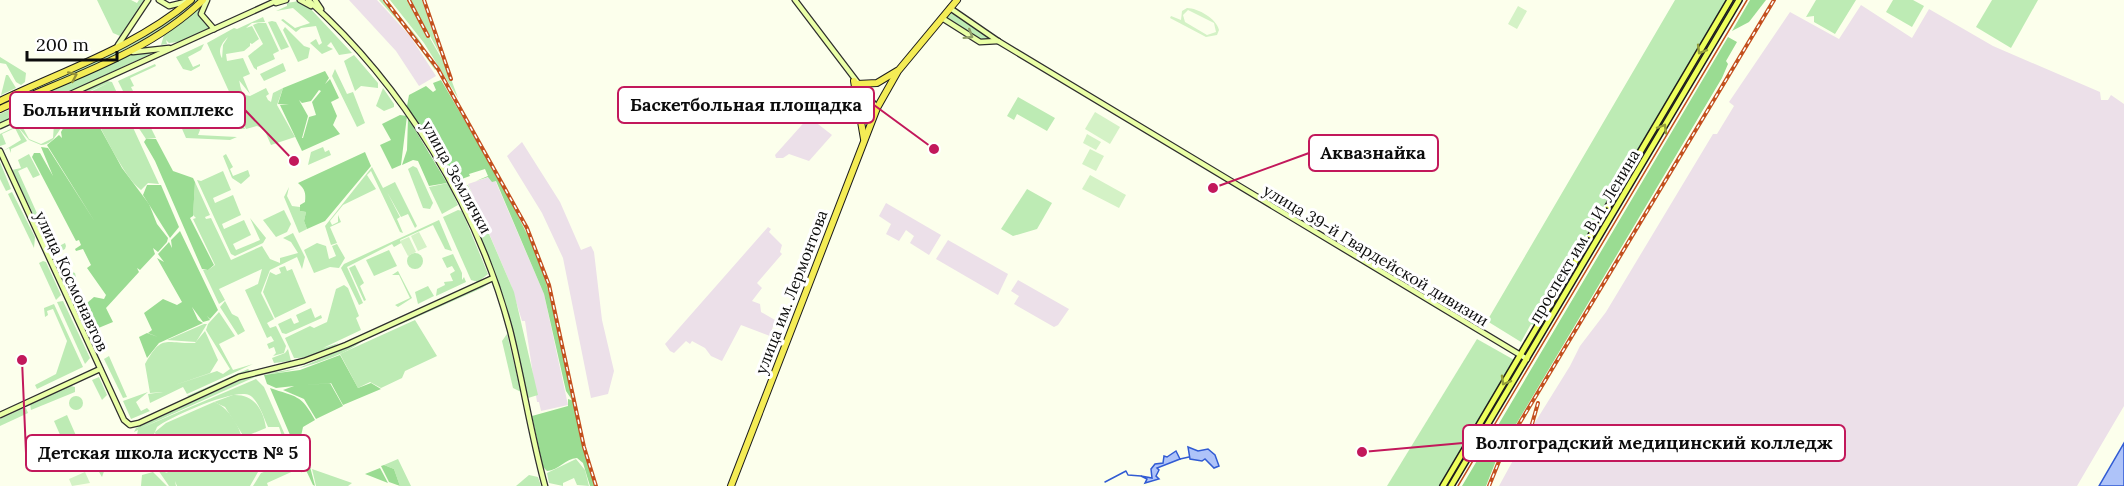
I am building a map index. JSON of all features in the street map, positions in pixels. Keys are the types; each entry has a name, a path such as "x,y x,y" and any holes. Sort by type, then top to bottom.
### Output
{"highway":[{"path":"0,101 148,32 191,0"},
{"path":"0,109 102,63 165,30 205,0"},
{"name":"улица им. Лермонтова","path":"731,486 877,108 898,71 957,0"},
{"path":"863,145 863,126 856,82 877,83 898,71"}],"main road":[{"path":"99,54 121,42 148,0"},
{"path":"159,0 172,6 191,0"},
{"path":"205,0 201,14 214,29"},
{"path":"0,126 274,1 286,0"},
{"path":"300,0 334,24"},
{"name":"улица Землячки","path":"308,0 334,24 409,113 463,206 493,278 509,329 545,486"},
{"name":"улица Землячки","path":"315,0 322,12"},
{"path":"795,0 877,108"},
{"name":"проспект им. В.И. Ленина","path":"1443,486 1730,0"},
{"name":"проспект им. В.И. Ленина","path":"1451,486 1739,0"},
{"name":"улица 39-й Гвардейской дивизии","path":"950,8 998,41 1527,359"},
{"name":"улица 39-й Гвардейской дивизии","path":"942,18 980,42 998,41"},
{"path":"102,63 142,49 170,48"},
{"name":"улица Космонавтов","path":"0,151 124,420 130,424 137,424 239,377 315,357 493,278"},
{"path":"0,415 100,369"}],"shaded area":[{"path":"349,0 377,0 410,36 436,76 419,86 396,51"},
{"path":"1861,5 1912,38 1929,9 1993,46 2100,92 2101,100 2108,100 2111,95 2124,104 2124,406 2077,486 1499,486 1522,444 1530,422 1534,424 1580,346 1606,312 1713,134 1717,134 1734,106 1729,102 1790,12 1839,39"},
{"path":"809,117 832,135 809,161 789,154 783,158 776,158 775,155"},
{"path":"522,142 560,202 581,250 591,246 594,252 602,320 614,371 608,394 591,398 563,258 542,213 507,156"},
{"path":"489,177 495,180 544,294 568,405 541,411 539,402 537,402 525,321 522,321 511,285 468,184"},
{"path":"886,203 941,235 929,255 910,243 914,236 906,230 899,241 886,234 891,224 879,216"},
{"path":"768,227 771,229 769,232 782,245 780,252 782,254 757,283 762,288 752,301 760,304 761,312 775,320 770,336 741,325 722,361 711,356 705,348 692,341 690,344 686,341 674,353 670,351 665,344"},
{"path":"948,240 1008,274 998,295 936,259"},
{"path":"1018,280 1069,309 1058,325 1054,327 1014,304 1019,296 1011,291"}],"green space":[{"path":"97,0 131,0 137,3 139,0 145,0 125,34 120,36 113,33"},
{"path":"198,0 176,18 129,48 0,106 132,44 164,25"},
{"path":"379,0 386,0 418,38 437,68 435,70 408,32"},
{"path":"390,0 408,0 447,68 458,98 424,43"},
{"path":"410,0 422,0 440,54"},
{"path":"1675,0 1727,0 1536,326 1531,324 1521,342 1487,321"},
{"path":"1733,0 1736,0 1526,353 1526,350"},
{"path":"1750,0 1766,0 1749,22 1732,31"},
{"path":"1816,0 1856,0 1835,34 1814,22 1814,16 1806,17"},
{"path":"1893,0 1913,0 1924,6 1912,27 1886,12"},
{"path":"1992,0 2038,0 2011,48 1976,27"},
{"path":"299,1 306,4 352,53 339,55 331,42 327,46 333,49 322,54 310,43 316,39 319,45 322,43 316,26 301,28 296,32 281,20 283,19 295,28 310,23 293,8 276,11 287,6 287,3"},
{"path":"200,6 202,18 212,28 179,42 169,43 166,40 167,44 161,45 164,35"},
{"path":"1518,6 1527,11 1517,29 1508,24"},
{"path":"1191,8 1206,15 1218,26 1217,35 1206,37 1170,18 1171,16 1181,20 1182,11","holes":["1188,10 1214,23 1216,32 1207,35 1185,22 1183,15"]},
{"path":"950,12 988,37 987,39 980,39 945,18"},
{"path":"263,17 265,22 252,23 246,28 252,26 259,39 250,43 244,51 226,54 227,61 243,58 250,74 243,77 250,94 239,80 245,95 250,96 266,88 269,94 266,96 271,102 273,93 283,88 277,105 295,137 271,145 264,129 257,126 246,129 207,43 234,28 237,29","holes":["228,37 223,45 222,58 220,50 222,44"]},
{"path":"268,22 276,22 289,47 281,50"},
{"path":"266,23 279,51 273,54 275,59 257,67 257,70 248,56 263,44 253,25"},
{"path":"285,27 304,46 310,48 308,58 298,62 283,30"},
{"path":"1728,37 1737,42 1726,61 1728,64 1722,78 1499,453 1486,486 1462,486"},
{"path":"204,44 201,50 188,57 193,67 200,64 200,66 191,71 183,69 176,57"},
{"path":"138,51 157,51 0,124 0,114"},
{"path":"354,55 378,83 378,88 361,86 355,91 344,61"},
{"path":"0,57 26,73 25,82 21,85 16,82 6,64 0,63"},
{"path":"283,63 286,71 264,81 260,74"},
{"path":"155,64 156,66 130,78 134,86 131,87 133,91 129,93 136,111 133,111 118,81"},
{"path":"335,69 347,94 353,92 365,123 357,127 332,76"},
{"path":"325,71 329,78 325,84 330,79 339,98 331,102 337,116 333,125 340,134 302,151 280,105 289,105 278,104 283,88","holes":["319,90 321,91 312,102 316,115 309,117 302,138 308,116 299,100 302,103 311,101"]},
{"path":"6,75 16,88 1,95"},
{"path":"441,80 503,186 539,258 557,322 572,400 566,391 544,294 496,181 492,182 488,177 476,181 488,176 485,169 459,180 451,178 407,106 409,95 426,86 433,92 436,90 433,83"},
{"path":"107,81 112,82 123,106 113,101 101,102 115,103 124,108 159,184 148,183 141,190 134,183 119,163 88,104 76,99 110,82 75,98 73,96"},
{"path":"383,88 394,104 394,107 384,111 376,106"},
{"path":"198,97 206,107 229,97 245,129 220,127 217,122 223,119 219,113 212,115 212,121 201,125 196,110 201,108 196,98"},
{"path":"1018,97 1055,118 1047,131 1017,114 1014,120 1007,116"},
{"path":"161,101 167,107 179,102 184,110 180,111 194,115 200,130 198,135 237,137 230,140 186,138 176,115 166,120 168,111 179,110 145,109"},
{"path":"75,102 76,108 73,112 76,118 69,124 67,121 68,123 50,142 41,145 29,140 18,127 27,141 11,149 11,153 9,148 3,151 21,140 15,128 2,134 6,144 0,146 0,134 21,124 29,139 41,144 53,138 54,124 50,111 62,106 67,118 64,106"},
{"path":"82,103 87,104 122,168 149,204 157,224 168,238 158,252 153,248 155,254 140,270 137,268 139,272 106,308 113,322 96,329 88,319 87,303 94,297 104,299 106,295 87,268 91,265 83,249 76,251 75,249 81,245 79,240 76,241 32,157 34,153 40,153 53,176 41,147 48,148 95,222 47,145 59,135 62,138 61,132 65,125 81,118 79,107"},
{"path":"1095,112 1120,127 1110,144 1085,129"},
{"path":"138,115 145,116 156,138 146,139 132,118"},
{"path":"400,115 407,116 401,165 392,169 380,145 391,140 382,124"},
{"path":"408,118 447,183 429,186 418,161 413,160 402,165 407,150"},
{"path":"1087,134 1101,142 1096,150 1083,143"},
{"path":"146,139 156,139 173,171 193,178 195,182 193,216 190,218 214,265 208,270 202,269 155,161 144,142"},
{"path":"323,147 325,152 329,150 331,155 308,165 311,152"},
{"path":"1090,149 1104,156 1096,171 1082,164"},
{"path":"365,152 371,166 325,221 307,229 304,221 306,212 300,211 300,205 305,202 305,194 304,189 298,183"},
{"path":"29,154 40,175 33,178 27,167 18,171 53,249 65,243 66,246 65,249 53,255 12,170 21,168 18,160"},
{"path":"226,154 233,167 230,169 233,176 248,170 250,176 241,184 232,178 223,156"},
{"path":"0,162 11,189 6,191 0,179"},
{"path":"413,166 417,168 433,203 430,209 423,208 408,169"},
{"path":"372,167 383,188 395,182 417,226 415,228 408,214 401,217 387,192 400,217 397,219 403,233 400,232 371,171 367,175 376,189 343,205 330,221 332,225 338,222 338,215 341,222 330,227 337,243 331,245 325,226"},
{"path":"223,171 231,190 213,198 215,203 233,195 241,215 222,224 224,229 244,220 251,235 233,244 236,250 260,240 250,218 266,238 263,243 235,256 231,254 197,180 201,181"},
{"path":"1090,175 1126,195 1119,208 1082,189"},
{"path":"195,182 210,215 205,217 206,219 211,218 231,260 262,246 270,259 280,263 280,258 298,253 291,242 283,238 293,233 305,257 302,269 297,257 270,270 261,293 274,319 267,323 270,328 276,326 286,346 284,353 273,356 276,353 274,347 269,349 267,344 274,341 271,336 267,338 245,290 258,284 262,269 219,289 225,300 219,304 203,270 208,270 215,265 193,219 196,218 193,215"},
{"path":"448,183 458,205 442,214 429,187"},
{"path":"147,185 161,185 179,227 170,238 143,195"},
{"path":"468,185 514,292 538,395 528,398 502,295 480,236 459,194 462,188"},
{"path":"289,187 287,196 292,206 300,207 300,211 306,212 304,221 307,229 299,233 284,197"},
{"path":"1027,189 1052,203 1037,229 1013,236 1001,229"},
{"path":"12,192 35,237 34,248 8,194"},
{"path":"284,210 291,224 287,232 276,237 263,220"},
{"path":"458,210 462,211 488,274 478,282 471,280 443,217"},
{"path":"439,220 452,251 445,249 433,225 400,240 401,243 394,247 392,244 347,267 363,303 359,305 341,268 344,264"},
{"path":"180,231 218,310 210,319 207,316 210,320 203,322 192,307 198,320 203,323 159,343 147,358 139,337 147,333 158,337 148,333 152,330 144,313 163,299 177,305 182,302 157,258 164,262 158,254 169,242 172,248 171,240"},
{"path":"419,232 427,247 418,251 411,236"},
{"path":"409,237 416,252 408,256 400,241"},
{"path":"317,243 326,246 329,259 336,256 332,246 337,244 345,258 339,268 330,267 314,273 304,250"},
{"path":"389,250 397,266 374,276 366,260"},
{"path":"415,253 421,255 423,261 421,267 415,269 409,267 407,261 409,255"},
{"path":"453,254 462,273 462,280 464,277 466,282 436,296 437,289 445,285 444,282 453,281 450,274 455,271 452,266 447,268 442,258"},
{"path":"46,262 61,295 56,300 39,263"},
{"path":"355,265 364,283 360,286 366,300 364,301 349,268"},
{"path":"285,266 287,271 292,269 306,303 275,318 263,292 270,272 276,275 281,273 279,268"},
{"path":"398,271 412,298 398,307 395,305 410,298 399,275 392,275"},
{"path":"72,272 75,273 77,282 67,291 60,273 63,277"},
{"path":"488,284 482,288 388,330"},
{"path":"344,285 348,288 359,316 356,318 361,330 323,348 339,343 316,355 294,358 285,338 310,326 314,328 327,322 336,289"},
{"path":"428,286 434,296 418,304 415,292"},
{"path":"63,301 90,358 85,364 57,302"},
{"path":"225,301 232,314 238,317 245,331 238,335 220,307"},
{"path":"54,304 83,367 37,389 35,385 56,374 67,341 53,309 47,311 48,315 45,317 44,308"},
{"path":"311,308 315,318 321,315 322,318 286,334 282,333 278,324 291,318 294,324 299,322 296,315"},
{"path":"219,312 235,336 219,344 233,370 253,364 187,394 183,387 150,403 148,394 163,392 150,393 145,364 161,344 166,342 195,343 205,331 218,360 210,373 175,385 217,371 223,374 230,369 206,330 208,324"},
{"path":"415,320 437,356 405,371 402,378 381,388 370,382 358,388 340,354"},
{"path":"204,324 207,324 196,342 167,340"},
{"path":"507,334 521,392 513,388 502,341"},
{"path":"1477,339 1516,361 1440,486 1387,486"},
{"path":"362,341 344,352 316,363 301,368 287,371 264,374 299,368"},
{"path":"288,349 291,361 274,363 272,358 285,353"},
{"path":"340,355 358,388 371,383 381,389 343,405 330,383 343,406 316,419 304,399 283,390 294,386 276,388 267,384 264,375 300,370"},
{"path":"109,356 127,397 123,398 104,359"},
{"path":"1519,362 1449,486 1446,486"},
{"path":"248,369 250,371 190,397 187,396"},
{"path":"99,377 107,395 102,400 92,380"},
{"path":"255,377 139,429 256,379 264,387 295,458 289,457 279,427 268,427 255,400 249,395 242,394 217,399 174,417 157,427 153,437 166,467 163,469 155,466 147,450 145,452 140,449 141,443 136,439 138,430 134,432 136,428 245,378"},
{"path":"71,386 75,387 75,392 31,410 30,404"},
{"path":"270,388 297,398 306,405 315,420 303,427 300,441 293,442"},
{"path":"148,392 136,402 141,411 147,408 150,411 131,419 123,401"},
{"path":"233,395 246,397 256,404 266,428 244,437 225,407 214,402"},
{"path":"76,396 81,398 83,403 81,408 76,410 71,408 69,403 71,398"},
{"path":"568,399 574,401 585,452 596,486 590,486 583,463 577,458 555,469 547,471 543,467 532,416 568,406"},
{"path":"214,402 223,407 235,422 242,438 239,437 237,442 241,444 247,455 249,454 258,472 250,486 177,486 175,481 176,486 169,486 158,470 168,473 164,470 168,467 157,444 155,432 166,423"},
{"path":"24,408 28,413 0,426 0,419"},
{"path":"67,415 81,447 68,453 54,421"},
{"path":"296,449 308,459 315,486 313,485"},
{"path":"106,456 108,460 102,477 93,462"},
{"path":"398,459 411,486 400,486 394,469 384,465"},
{"path":"576,459 585,470 589,486 577,485 574,478 563,483 563,486 549,483 547,473"},
{"path":"297,460 302,473 298,469 267,483 268,486 253,486 261,473"},
{"path":"381,466 394,469 400,486 389,482"},
{"path":"380,468 388,483 365,474"},
{"path":"312,469 352,483 348,486 316,486"},
{"path":"85,472 90,483 72,486 69,479"},
{"path":"153,472 167,486 141,486 142,475"},
{"path":"529,475 538,477 541,486 516,486"}],"water":[{"path":"2124,443 2124,486 2099,486"},
{"path":"1188,447 1198,451 1208,449 1215,455 1219,466 1214,468 1205,459 1202,461 1190,459"},
{"path":"1176,451 1180,459 1157,468 1159,470 1156,476 1159,479 1145,483 1147,479 1141,476 1152,478 1151,469 1155,464 1163,463 1164,456 1167,457"}],"waterway":[{"path":"1180,459 1189,457"},
{"path":"1105,482 1126,471 1128,475 1141,476"}],"tram line":[{"path":"1458,486 1747,0"}],"railway":[{"path":"385,0 438,69 527,228 549,285 584,447 596,486"},
{"path":"409,0 428,36"},
{"path":"424,0 451,79"},
{"path":"1489,486 1504,449 1774,0"},
{"path":"1532,424 1538,403"}],"place":[{"name":"Баскетбольная площадка","path":"934,149"},
{"name":"Больничный комплекс","path":"294,161"},
{"name":"Аквазнайка","path":"1213,188"},
{"name":"Детская школа искусств № 5","path":"22,360"},
{"name":"Волгоградский медицинский колледж","path":"1362,452"}]}
